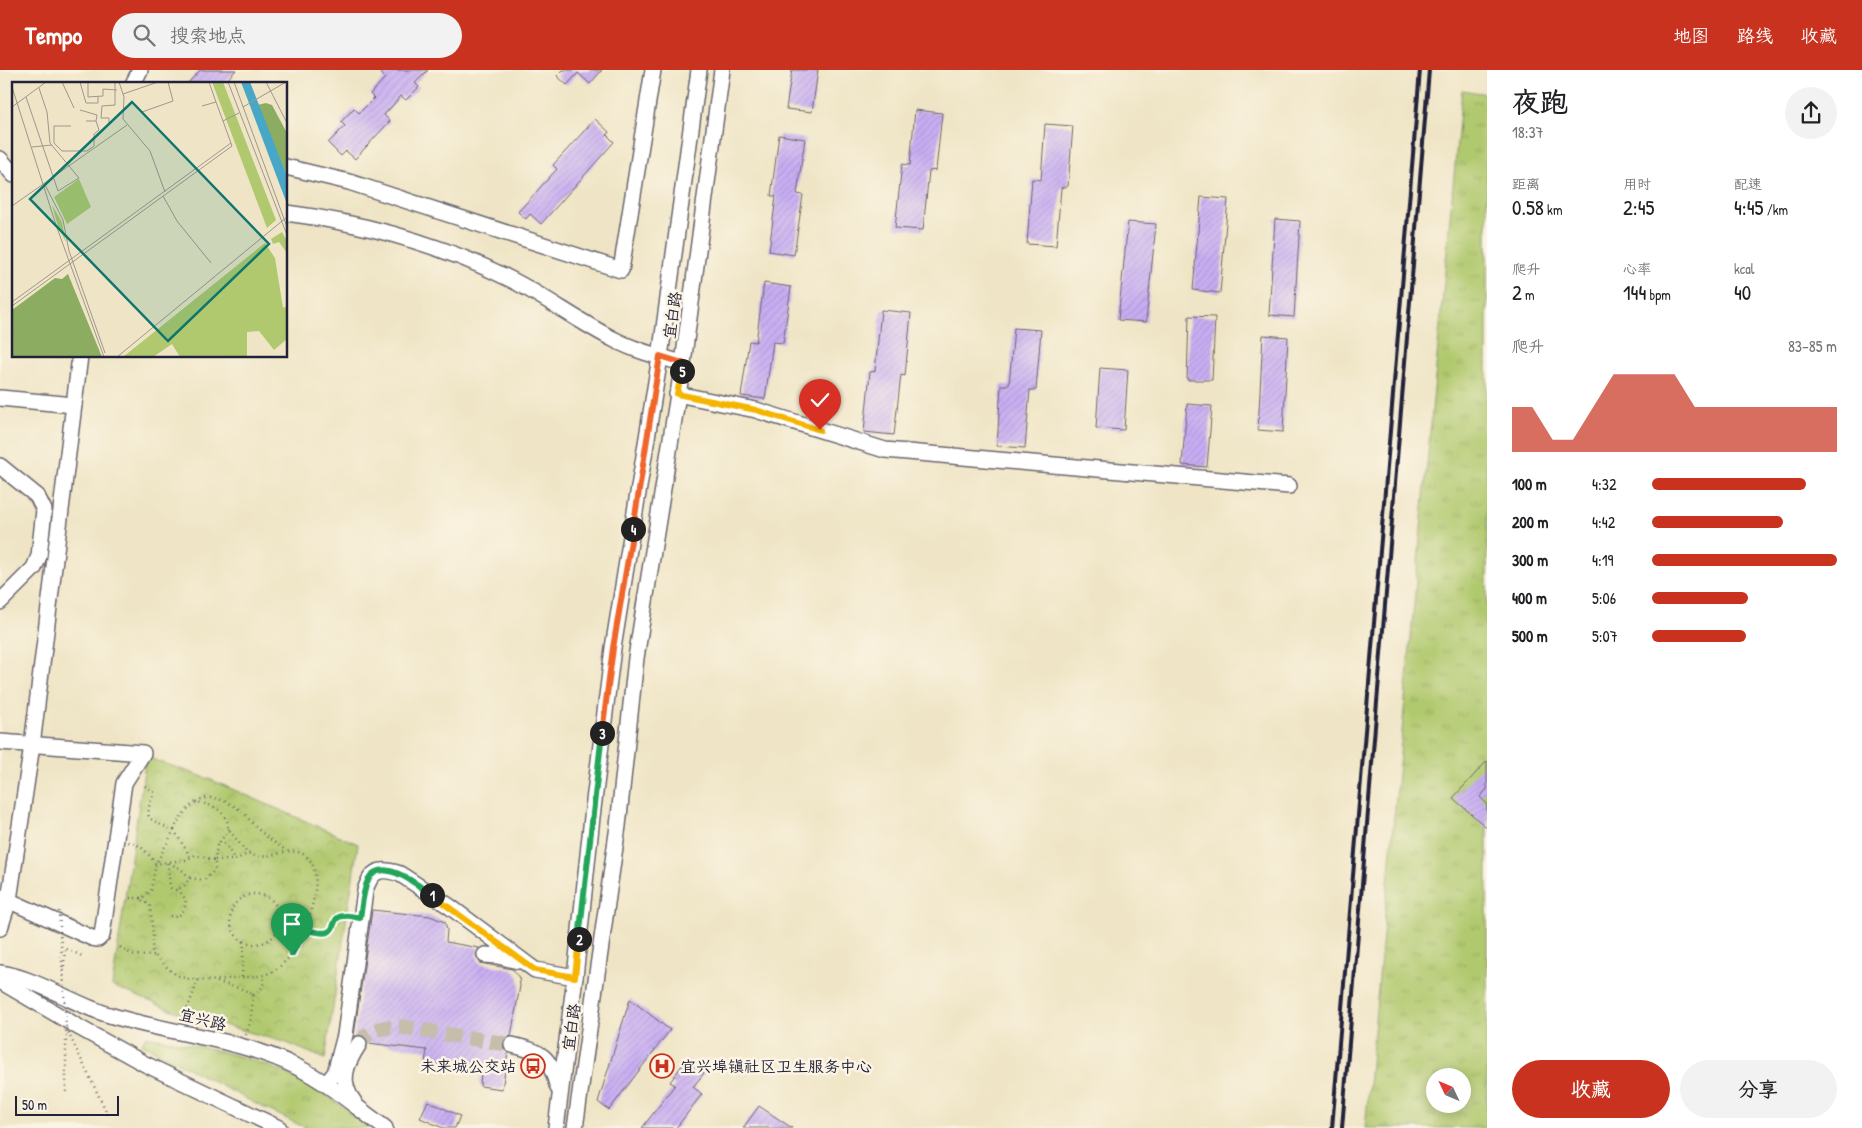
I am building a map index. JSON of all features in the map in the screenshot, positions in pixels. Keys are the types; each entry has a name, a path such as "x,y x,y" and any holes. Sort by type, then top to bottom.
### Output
{"street":[{"path":"134,82 140,70"},
{"path":"288,167 349,182 621,270 653,70"},
{"path":"556,1128 613,648 660,356 698,70"},
{"name":"宜白路","path":"575,1128 618,826 636,658 683,363 722,70"},
{"path":"0,159 12,173"},
{"path":"288,212 366,226 462,257 512,280 617,341 683,363"},
{"path":"0,928 32,745 80,358"},
{"path":"677,394 756,410 885,450 1289,486"},
{"path":"0,398 74,405"},
{"path":"0,602 34,568 39,556 44,510 37,496 2,471"},
{"path":"0,742 143,753 124,783 102,934 98,939 92,938 5,898"},
{"path":"326,1084 334,1073 343,1042 360,918 368,880 372,874 380,871 391,871 400,874 449,906 535,970 575,977"},
{"path":"485,955 498,956 524,963"},
{"name":"宜兴路","path":"0,973 46,988 72,1001 104,1013 242,1047 285,1062 326,1084 384,1128"},
{"path":"0,981 145,1064 279,1128"},
{"path":"358,1107 347,1092 344,1077 359,1044"},
{"path":"512,1045 528,1049 544,1058 554,1072 560,1095"}],"path":[{"path":"145,786 154,792 149,804 149,818 174,830 190,856"},
{"path":"130,898 142,898 151,890 156,864 179,818 201,798 214,797 235,806 253,824 287,851"},
{"path":"167,862 181,869 190,878 204,880 215,870 219,842 228,829 228,822 222,813 212,806 196,802"},
{"path":"142,898 142,900 150,905 153,935 152,950 154,955 177,975 198,980 216,981 263,975 284,963 292,954 310,915 316,887 313,864 308,857 301,853 287,851 267,857 249,853 228,829"},
{"path":"117,840 137,843 156,864"},
{"path":"219,842 226,845 235,860"},
{"path":"156,864 186,860 190,856 195,855 215,860 235,860 249,853"},
{"path":"167,862 170,871 171,888 178,889 184,886 190,878"},
{"path":"170,916 178,917 186,905 186,900 178,889"},
{"path":"259,894 272,900 278,908 280,915 279,925 267,941 258,944 244,941 236,935 232,927 231,912 236,903 244,897 259,894"},
{"path":"278,908 310,915"},
{"path":"59,912 66,1026 66,1092"},
{"path":"304,929 327,934 338,918 343,916 360,918"},
{"path":"242,977 244,941"},
{"path":"120,946 129,954 138,957 154,955"},
{"path":"63,984 65,948 84,957"},
{"path":"253,994 262,989 264,985 263,975"},
{"path":"179,1031 198,980"},
{"path":"216,981 253,994"},
{"path":"242,1047 251,1019 253,994"},
{"path":"66,1026 108,1115"}],"green space":[{"path":"1462,90 1487,94 1487,1128 1365,1128"},
{"path":"146,757 209,779 358,844 325,1059 287,1043 172,1010 112,986"},
{"path":"146,1036 213,1049 277,1070 318,1090 371,1128 306,1128 142,1044"}],"building":[{"path":"200,70 236,70 225,82 189,82"},
{"path":"378,70 428,70 415,83 419,87 406,100 401,96 384,115 390,121 355,159 346,151 341,156 328,143 345,126 341,122 354,108 359,113 374,98 370,94 385,78"},
{"path":"563,70 602,70 590,84 578,73 567,85 557,76"},
{"path":"792,70 818,70 812,112 786,109"},
{"path":"915,110 942,113 936,170 929,171 923,230 895,228 902,164 910,165"},
{"path":"595,119 609,132 607,135 614,142 541,224 530,214 526,219 518,212 557,169 553,165"},
{"path":"1045,124 1073,126 1068,186 1061,188 1056,246 1027,244 1032,179 1041,180"},
{"path":"779,135 805,139 797,194 803,195 794,255 769,251 776,196 771,196"},
{"path":"1201,197 1228,199 1220,293 1193,290"},
{"path":"1275,219 1300,221 1294,317 1269,315"},
{"path":"1128,222 1156,224 1146,322 1118,320"},
{"path":"764,283 791,287 783,343 773,342 765,399 741,396 749,341 756,342"},
{"path":"881,310 911,313 905,376 901,375 894,435 864,432 870,372 875,371"},
{"path":"1189,316 1215,317 1212,380 1187,380"},
{"path":"1014,328 1041,330 1036,390 1030,390 1025,448 997,446 1001,385 1009,385"},
{"path":"1263,335 1288,337 1283,432 1258,430"},
{"path":"1100,368 1128,370 1124,430 1096,428"},
{"path":"1187,404 1212,406 1207,467 1182,465"},
{"path":"1487,761 1487,789 1480,797 1487,804 1487,828 1453,798"},
{"path":"372,910 430,916 445,922 447,930 446,942 479,948 476,955 480,963 512,969 516,973 520,986 511,1036 506,1038 503,1043 503,1048 508,1053 502,1089 480,1086 481,1071 425,1063 427,1050 368,1043 364,1036 354,1036"},
{"path":"630,999 670,1030 609,1110 598,1102"},
{"path":"686,1060 704,1073 693,1087 702,1094 676,1128 642,1128 675,1085 670,1082"},
{"path":"428,1101 460,1116 455,1128 443,1128 420,1118"},
{"path":"759,1106 792,1128 743,1128"}],"tunnel":[{"path":"359,1044 368,1034 378,1029 403,1027 512,1045"}],"railway":[{"path":"1332,1128 1420,70"},
{"path":"1342,1128 1429,70"}],"place":[{"name":"未来城公交站","path":"533,1066"},
{"name":"宜兴埠镇社区卫生服务中心","path":"662,1066"}],"route":[{"path":"292,954 304,929 327,934 338,918 343,916 360,918 368,880 372,874 380,871 391,871 400,874 449,906 535,970 575,977 592,816 613,648 660,356 683,363 677,394 756,410 820,430"}]}
